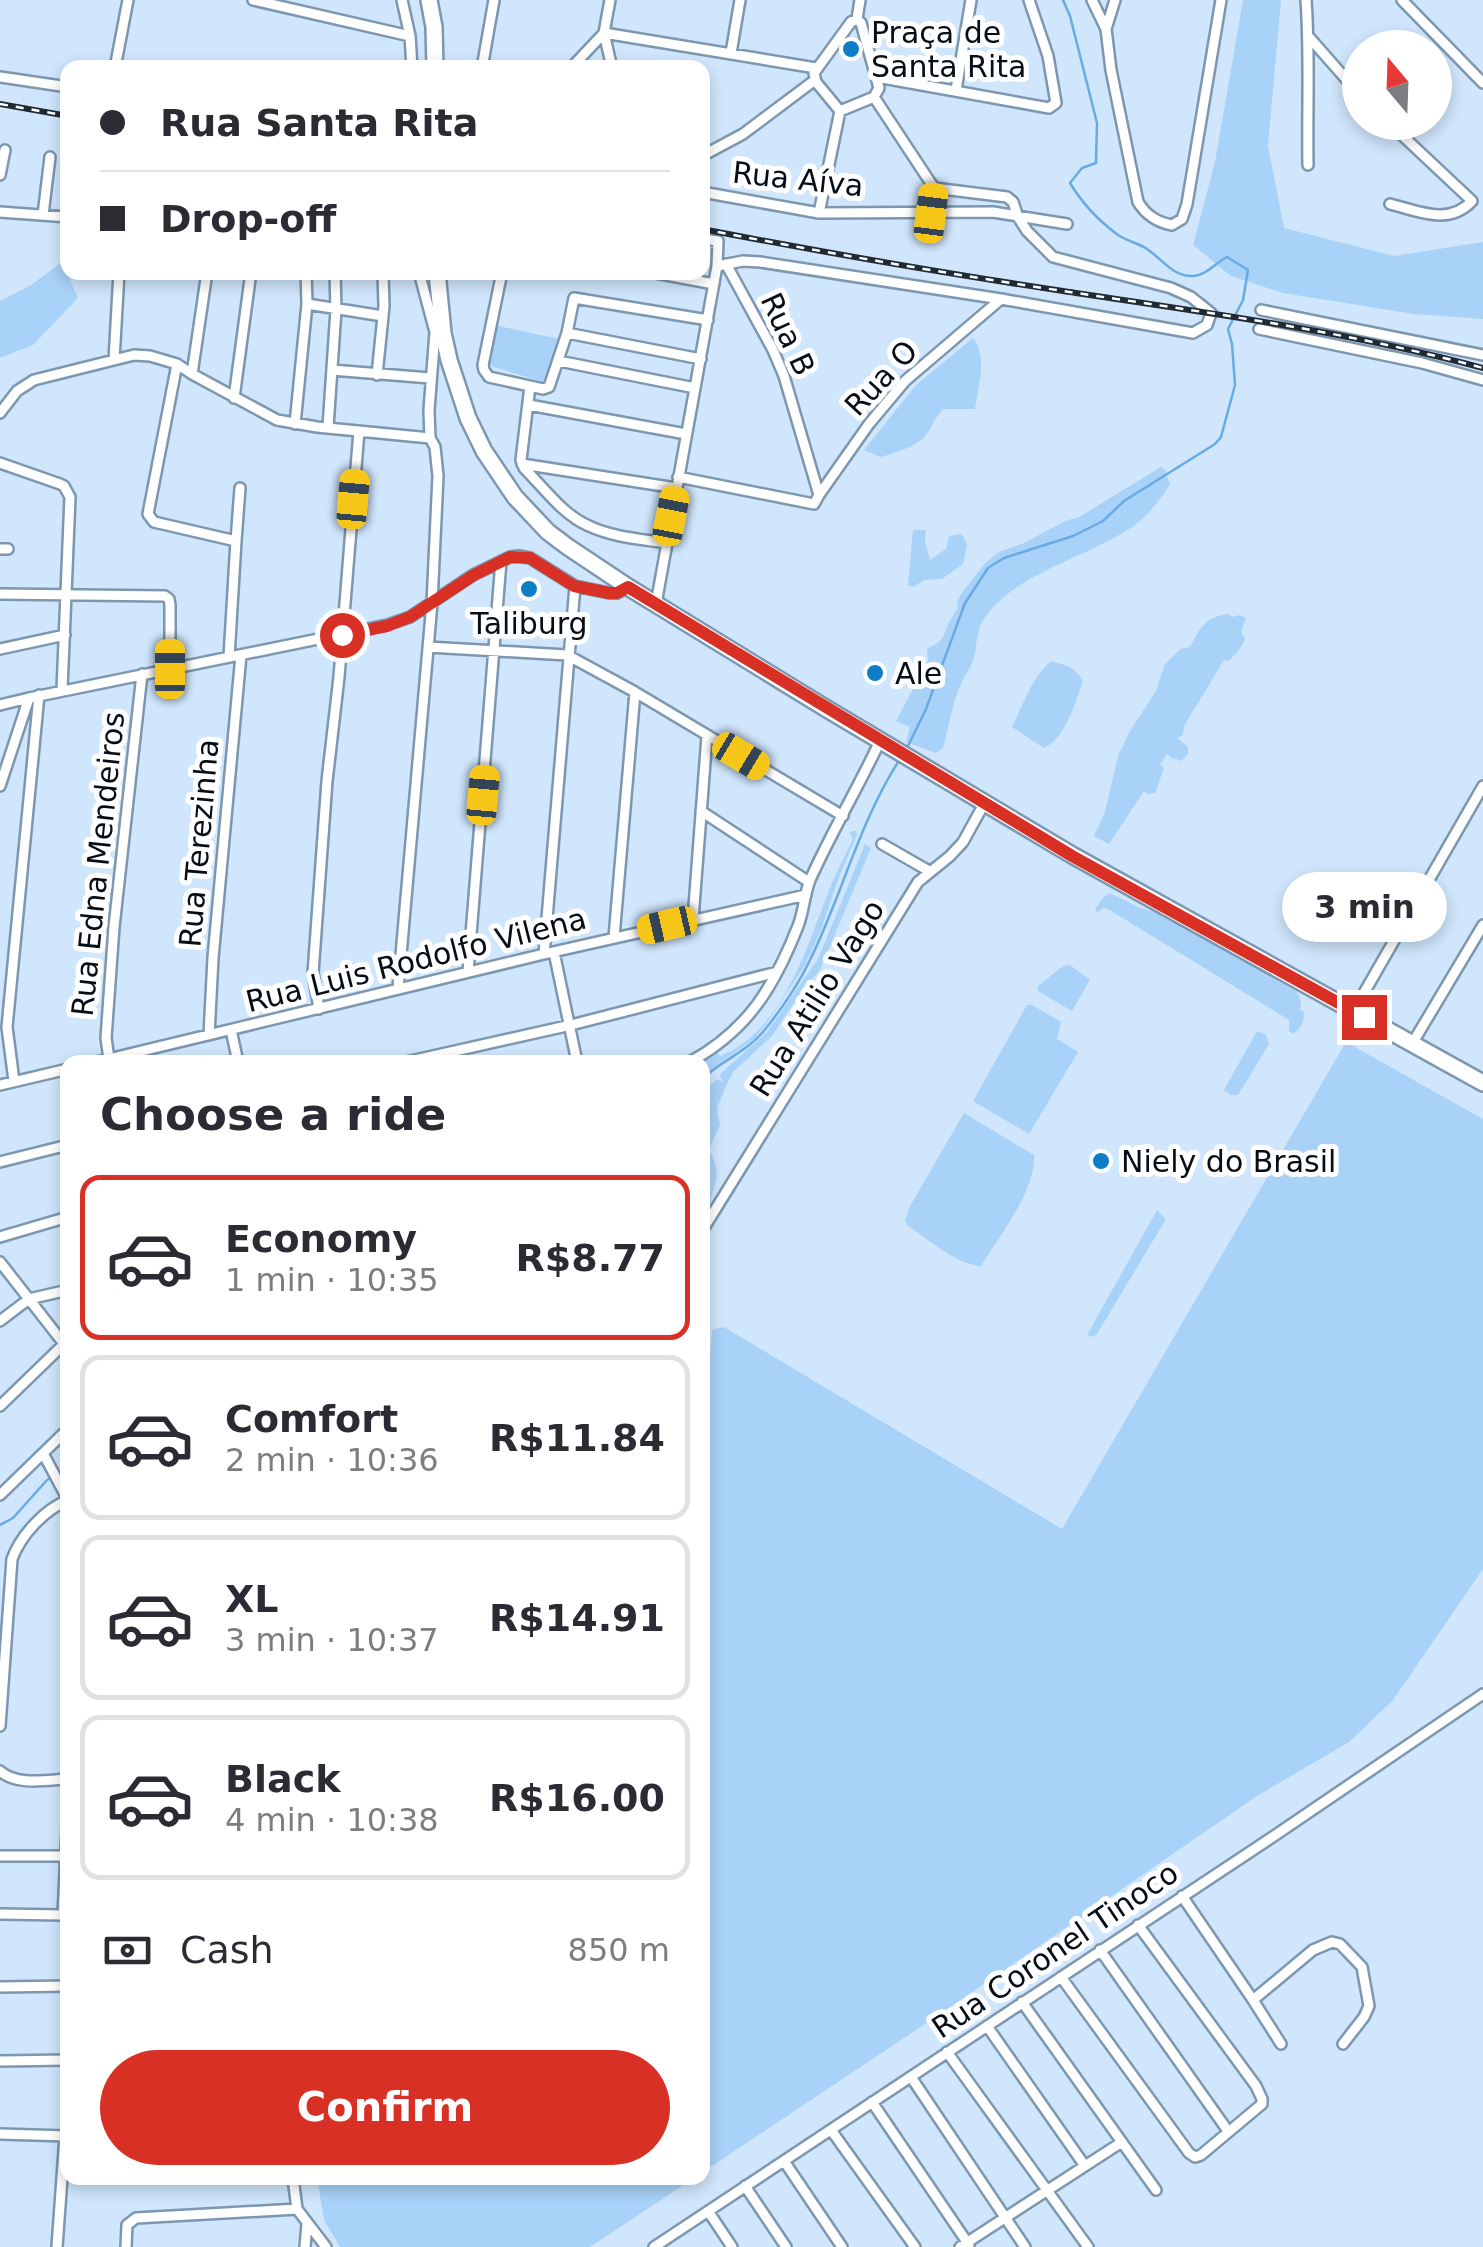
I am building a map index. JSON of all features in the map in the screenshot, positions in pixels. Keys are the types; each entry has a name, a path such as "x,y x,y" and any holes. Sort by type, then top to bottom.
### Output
{"main road":[{"path":"429,0 435,60"},
{"path":"437,280 439,331 468,418 484,452 515,498 558,539 628,587 1072,856 1483,1083"}],"street":[{"path":"117,60 128,0"},
{"path":"253,0 410,36"},
{"path":"402,0 412,60"},
{"path":"483,60 494,0"},
{"path":"610,0 604,32 610,60"},
{"path":"731,53 740,0"},
{"path":"857,20 860,0"},
{"path":"956,90 972,0"},
{"path":"877,78 1049,108 1056,103 1048,56 1029,0"},
{"path":"1092,0 1106,30 1138,202 1152,218 1172,225 1182,219 1187,204 1221,0"},
{"path":"1106,30 1115,0"},
{"path":"1306,0 1308,165"},
{"path":"1402,0 1483,83"},
{"path":"840,111 815,80 814,73 851,22 857,20"},
{"path":"840,111 874,97 878,91 857,20"},
{"path":"604,32 816,68"},
{"path":"578,60 604,32"},
{"path":"1309,37 1342,75"},
{"path":"0,77 60,87"},
{"path":"710,152 743,134 815,80"},
{"path":"874,97 934,188 931,213"},
{"path":"819,213 840,111"},
{"path":"1390,204 1448,216 1477,200 1409,140"},
{"path":"0,175 5,150"},
{"path":"42,215 50,157"},
{"path":"722,265 760,262 1193,333 1207,324 1211,313 1191,297 1139,278 1058,260 1034,238 1008,197 934,188"},
{"name":"Rua Aíva","path":"710,193 819,213 993,212 1067,224"},
{"path":"0,212 60,216"},
{"path":"656,604 714,284 722,265 718,242 710,240"},
{"name":"Rua B","path":"722,265 773,350 818,490"},
{"path":"114,360 118,280"},
{"path":"192,374 206,280"},
{"path":"234,398 251,280"},
{"path":"295,424 306,280"},
{"path":"328,427 336,280"},
{"path":"377,375 383,280"},
{"path":"398,990 432,603 438,476 430,438 430,378 439,331 422,280"},
{"path":"500,280 484,365 486,374 530,386 551,386 568,333 574,298 708,320"},
{"path":"693,280 714,284"},
{"name":"Rua O","path":"818,490 905,381 1001,300"},
{"path":"307,304 382,316"},
{"path":"1261,310 1483,355"},
{"path":"1259,329 1422,363 1483,380"},
{"path":"568,333 700,359"},
{"path":"0,414 17,391 34,380 134,355 177,364 276,420 430,438"},
{"path":"559,361 695,388"},
{"path":"177,364 148,514 154,522 236,541"},
{"path":"332,370 430,378"},
{"path":"530,386 522,464 571,516 586,526 666,543"},
{"path":"529,406 686,434"},
{"path":"319,1009 313,972 359,431"},
{"path":"0,463 60,484 68,491 62,690"},
{"path":"522,464 814,504 818,490"},
{"path":"228,657 240,488"},
{"path":"0,705 387,626 410,617 474,575 519,556 530,558 574,586 609,593 628,587"},
{"path":"468,972 501,561"},
{"path":"574,586 549,953 576,1055"},
{"path":"0,594 165,596 170,606 170,669"},
{"path":"0,649 64,635"},
{"path":"428,647 568,656 844,816"},
{"name":"Rua Terezinha","path":"209,1035 241,655"},
{"name":"Rua Edna Mendeiros","path":"109,1055 106,1038 114,927 142,674"},
{"path":"614,937 635,692"},
{"path":"0,786 34,697"},
{"path":"14,1081 8,1027 34,697"},
{"path":"693,919 707,736"},
{"path":"701,1055 745,1022 762,999 799,924 810,882 884,743"},
{"path":"1353,1012 1483,786"},
{"name":"Rua Atilio Vago","path":"710,1218 918,882 963,842 985,802"},
{"path":"701,811 810,882"},
{"path":"882,844 929,871"},
{"name":"Rua Luis Rodolfo Vilena","path":"130,1055 614,937 806,895"},
{"path":"1412,1044 1483,925"},
{"path":"438,1055 571,1026 776,972"},
{"path":"231,1030 236,1055"},
{"path":"0,1085 60,1071"},
{"path":"0,1162 60,1146"},
{"path":"0,1237 60,1219"},
{"path":"0,1262 60,1338"},
{"path":"0,1321 29,1299 60,1292"},
{"path":"0,1406 60,1351"},
{"path":"0,1495 47,1460 60,1441"},
{"path":"47,1460 60,1486"},
{"path":"0,1726 12,1558 24,1537 60,1505"},
{"name":"Rua Coronel Tinoco","path":"654,2247 1483,1694"},
{"path":"0,1772 17,1780 60,1779"},
{"path":"0,1856 60,1856"},
{"path":"1182,1896 1281,2044"},
{"path":"0,1914 60,1915"},
{"path":"1061,1977 1189,2153 1194,2157 1201,2155 1262,2104 1262,2099 1138,1925"},
{"path":"1254,2000 1313,1950 1325,1943 1340,1944 1362,1967 1369,2006 1343,2044"},
{"path":"1100,1950 1228,2131"},
{"path":"0,1987 60,1986"},
{"path":"1022,2002 1156,2190"},
{"path":"987,2026 1084,2166"},
{"path":"948,2052 1088,2247"},
{"path":"0,2061 60,2060"},
{"path":"910,2077 1025,2247"},
{"path":"872,2102 966,2245 1122,2142"},
{"path":"830,2130 915,2247"},
{"path":"0,2134 60,2136"},
{"path":"784,2161 842,2247"},
{"path":"57,2247 62,2185"},
{"path":"294,2185 297,2209 326,2247"},
{"path":"746,2186 786,2247"},
{"path":"126,2247 129,2221 136,2218 297,2209"},
{"path":"708,2211 732,2247"},
{"path":"305,2247 307,2224"},
{"path":"672,2236 679,2247"}],"shaded area":[{"path":"1243,0 1281,0 1268,146 1284,228 1394,256 1483,242 1483,319 1414,314 1283,293 1231,276 1193,245 1215,162"},
{"path":"60,263 60,280 70,280 78,298 33,345 0,358 0,301"},
{"path":"494,325 559,339 546,383 488,365"},
{"path":"973,338 981,363 975,409 943,409 921,440 898,451 881,457 864,450 916,385"},
{"path":"1161,467 1170,484 1141,520 1111,540 1028,580 993,607 979,628 974,658 956,698 943,748 936,753 906,742 910,727 896,721 928,660 927,649 943,637 961,594 986,562 999,552 1079,517"},
{"path":"913,530 926,530 930,560 946,549 949,536 962,534 967,545 963,564 942,579 908,585"},
{"path":"1229,614 1246,618 1241,631 1245,640 1237,653 1224,660 1184,726 1183,735 1177,738 1188,747 1188,754 1181,761 1167,754 1160,765 1164,768 1155,793 1144,791 1109,844 1094,836 1105,812 1118,756 1156,691 1165,664 1180,649 1190,647 1209,620"},
{"path":"1051,661 1074,670 1083,681 1064,728 1044,748 1012,727 1033,683"},
{"path":"856,831 857,835 805,965 767,1023 755,1038 710,1070 710,1055 707,1055 715,1050 720,1056 741,1045 775,1010 800,965 853,838 850,834"},
{"path":"865,844 871,848 820,970 772,1036 734,1071 717,1108 720,1125 710,1148 710,1086 717,1079 724,1082 719,1075 767,1032 818,959"},
{"path":"1110,893 1173,919 1297,992 1300,1010 1304,1012 1300,1027 1293,1034 1289,1031 1289,1020 1108,909 1097,913 1095,909"},
{"path":"1070,965 1090,980 1072,1011 1038,991 1038,986 1063,966"},
{"path":"1027,1005 1061,1022 1057,1039 1078,1052 1029,1134 973,1101"},
{"path":"1257,1031 1266,1035 1269,1044 1238,1095 1231,1095 1224,1090"},
{"path":"1346,1042 1483,1119 1483,1569 1393,1700 1349,1742 1257,1796 710,2167 712,1330 724,1327 1062,1529"},
{"path":"964,1113 1034,1155 1023,1197 981,1266 943,1250 905,1220"},
{"path":"710,1152 716,1168 710,1210"},
{"path":"1157,1210 1166,1219 1097,1334 1087,1335"},
{"path":"318,2185 683,2185 590,2247 340,2247 324,2220"}],"waterway":[{"path":"907,748 926,709 965,603 988,568 1004,558 1073,536 1103,521 1124,501 1215,444 1221,437 1235,385 1228,329 1243,300 1248,270 1227,257 1198,275 1179,274 1147,249 1111,230 1085,205 1070,183 1082,168 1096,163 1097,123 1063,0"},
{"path":"710,1073 756,1039 794,990 821,937 873,808 900,759"},
{"path":"0,1525 13,1518 47,1480 60,1473"}],"railway":[{"path":"0,104 60,115"},
{"path":"710,230 928,270 1274,324 1379,343 1483,368"}],"place":[{"name":"Praça de Santa Rita","path":"851,49"},
{"name":"Taliburg","path":"529,589"},
{"name":"Ale","path":"875,673"},
{"name":"Niely do Brasil","path":"1101,1161"}],"route":[{"path":"342,635 410,617 474,575 510,557 530,558 574,586 609,593 628,587 1072,856 1364,1017"}]}
